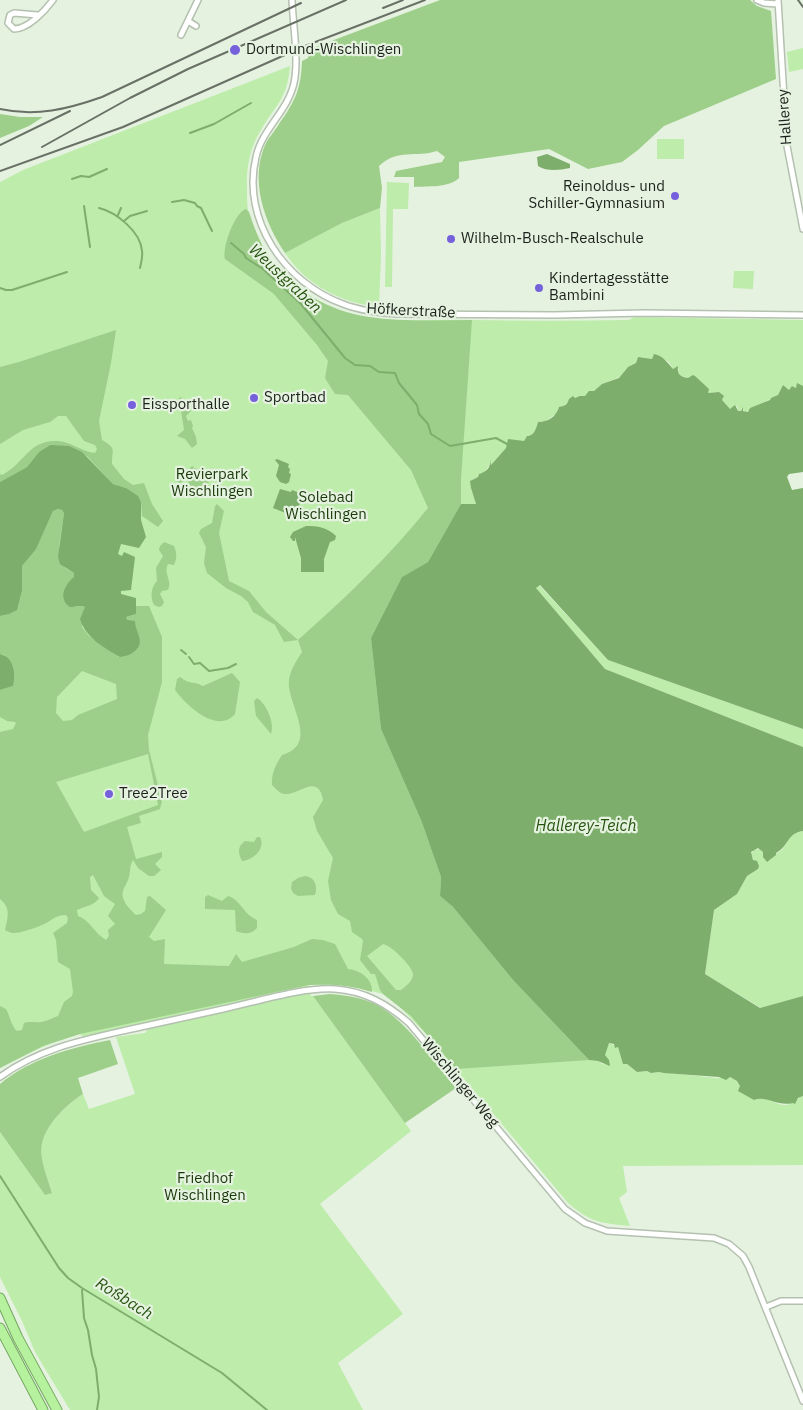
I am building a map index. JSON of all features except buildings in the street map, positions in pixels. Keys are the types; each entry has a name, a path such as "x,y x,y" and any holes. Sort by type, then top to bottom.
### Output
{"highway":[{"path":"0,1298 40,1381 58,1410"},
{"path":"0,1328 43,1410"},
{"path":"31,1390 37,1410"}],"street":[{"path":"38,15 14,13 10,15 8,23 14,29 18,29 30,22 38,15 53,0"},
{"path":"181,35 198,0"},
{"name":"Höfkerstraße","path":"292,0 296,64 294,83 290,97 262,139 254,171 254,197 264,230 273,248 302,281 322,295 357,309 399,314 554,315 644,313 803,315"},
{"name":"Hallerey","path":"758,0 768,4 777,2 787,146 803,229"},
{"path":"188,22 196,26"},
{"name":"Wischlinger Weg","path":"0,1077 23,1062 49,1050 86,1039 293,994 334,989 356,992 380,1001 397,1012 409,1023 565,1209 574,1216 593,1227 618,1233 714,1238 729,1244 743,1256 766,1307 803,1401"},
{"path":"766,1307 781,1300 803,1301"}],"green space":[{"path":"803,48 803,69 789,72 787,52"},
{"name":"Revierpark Wischlingen","path":"290,66 289,77 280,101 266,121 251,151 247,173 248,211 254,230 274,264 303,291 338,310 371,318 399,320 629,320 634,317 803,320 803,386 796,388 793,386 789,390 783,385 778,395 746,412 741,408 741,411 738,411 737,406 729,409 722,400 724,397 719,392 708,393 695,376 688,378 679,375 678,367 673,369 669,362 654,355 652,359 638,357 636,363 626,369 620,377 602,384 585,396 572,398 564,406 558,408 557,413 546,421 538,422 536,429 524,441 506,448 484,473 471,480 471,488 476,504 421,820 441,877 440,896 453,907 513,980 589,1060 598,1061 604,1065 604,1055 609,1043 618,1047 623,1061 637,1072 647,1071 651,1073 659,1072 717,1078 730,1077 737,1081 746,1094 754,1100 766,1099 781,1105 790,1104 803,1096 803,1165 623,1166 627,1192 619,1198 630,1226 597,1221 583,1215 568,1203 429,1037 400,1007 383,994 356,987 333,984 309,985 311,996 313,996 411,1131 320,1204 403,1314 338,1363 363,1410 70,1410 35,1352 0,1277 0,1132 45,1195 52,1192 41,1158 41,1148 43,1139 53,1121 83,1094 89,1109 135,1094 116,1037 145,1033 151,1025 86,1039 80,1034 39,1049 0,1068 0,182 23,170"},
{"path":"657,139 684,139 684,159 657,159"},
{"path":"387,182 409,183 408,209 393,209 392,287 385,287"},
{"path":"380,208 379,307 351,301 326,291 303,274 285,253 342,223"},
{"path":"734,271 754,271 753,289 733,288"},
{"path":"539,585 608,660 803,729 803,747 605,669 536,588"},
{"path":"803,831 803,996 761,1008 705,974 714,910 737,894 747,876 758,869 751,854 754,850 760,849 765,860 782,850 792,834"}],"shaded area":[{"path":"440,0 750,0 757,6 771,11 776,79 664,126 622,162 588,169 549,149 459,162 459,178 455,181 438,186 414,187 414,177 394,177 396,171 442,162 445,157 437,151 393,157 379,166 382,188 380,208 342,223 285,253 277,241 265,214 261,200 259,171 266,143 289,109 299,88 302,61 308,58 310,49"},
{"path":"0,114 20,117 43,117 29,126 0,138"},
{"path":"246,209 249,212 263,246 278,269 300,289 326,304 354,314 382,319 472,320 461,504 428,562 402,577 371,638 381,729 421,820 441,877 440,896 453,907 513,980 589,1060 456,1069 411,1016 383,994 375,974 371,974 360,960 363,941 352,932 350,921 338,914 331,900 328,881 333,858 317,831 313,817 323,800 320,792 312,786 290,794 283,794 272,785 273,773 280,758 282,755 293,750 299,742 301,732 289,689 292,669 302,652 298,640 366,577 398,544 428,508 411,470 348,395 335,394 325,378 328,361 317,345 274,294 225,259 227,239 233,224","holes":["383,944 387,945 412,970 413,977 411,981 401,990 396,990 367,956"]},
{"path":"116,330 99,421 102,440 112,448 112,464 124,479 133,485 144,483 152,504 163,521 158,527 142,516 141,502 126,488 113,484 87,456 50,445 39,452 27,467 0,482 0,474 2,475 10,470 34,448 48,441 68,443 95,453 97,449 95,445 84,441 66,416 58,416 50,422 23,430 0,444 0,367"},
{"path":"181,397 191,411 186,416 188,421 191,420 196,437 197,444 192,448 185,439 177,436 184,430 179,398"},
{"path":"192,466 206,477 209,482 203,489 192,488 187,480 179,483 175,479 180,469 188,470"},
{"path":"217,504 224,511 219,533 229,581 249,591 266,612 298,640 284,642 275,625 253,612 248,602 241,596 226,588 207,573 204,563 206,547 199,533 201,529 212,523"},
{"path":"58,509 64,513 59,546 65,568 74,573 75,607 85,607 82,627 89,636 119,657 126,617 136,614 136,606 149,606 162,637 162,682 148,735 149,750 162,801 160,809 139,816 141,823 127,827 136,859 162,852 162,857 155,864 161,870 154,876 149,876 138,868 133,860 122,894 126,904 136,915 145,911 147,897 150,896 166,910 149,937 154,941 165,939 164,964 229,966 236,954 242,962 294,947 312,939 323,940 335,944 348,969 357,971 368,979 372,992 340,986 309,985 80,1034 43,1046 0,1068 0,1006 6,1009 17,1031 22,1030 24,1023 41,1022 58,1016 64,1002 72,996 73,992 70,969 58,962 56,940 53,933 67,923 68,918 66,915 56,917 45,924 30,929 11,933 5,930 8,917 7,909 0,899 0,732 13,729 16,723 0,717 0,690 13,686 5,655 0,654 0,616 9,614 21,578 22,566 36,548 53,511","holes":["82,671 116,684 117,699 78,715 72,720 63,721 56,713 57,697","148,754 158,805 84,832 56,782","93,875 104,896 115,904 108,916 115,924 108,930 109,936 106,940 85,920 78,916 77,910 92,904 99,898 91,890 90,877"]},
{"path":"164,542 174,546 176,558 174,565 168,564 169,587 168,590 162,591 160,594 164,602 159,607 154,605 152,592 153,586 157,581 156,568 163,556 159,550"},
{"path":"232,673 240,682 235,714 228,720 211,720 202,716 186,703 175,690 177,679 180,677 203,686"},
{"path":"257,698 269,714 272,725 271,734 256,716 254,701"},
{"path":"257,837 260,837 261,841 260,850 250,859 242,861 239,848 245,841 254,842"},
{"path":"305,876 315,882 315,895 298,896 293,893 291,888 292,882"},
{"path":"208,895 222,901 228,896 232,898 257,920 257,928 247,933 236,931 235,910 205,909 205,897"},
{"path":"330,994 362,999 390,1013 430,1055 456,1088 405,1123 313,996"},
{"path":"110,1040 118,1064 78,1078 83,1094 60,1113 47,1130 41,1149 44,1168 52,1193 45,1195 0,1132 0,1084 25,1067 52,1055"}],"water":[{"path":"547,154 570,164 570,168 550,170 538,166 537,157"},
{"name":"Hallerey-Teich","path":"654,354 662,358 673,369 678,366 681,376 688,378 693,375 695,376 709,389 708,393 719,392 724,396 722,400 730,409 735,405 738,411 741,411 743,407 743,411 748,412 750,408 770,400 778,395 783,385 789,390 792,386 796,388 797,383 803,386 803,472 789,474 787,477 792,490 803,488 803,729 608,660 540,585 536,588 605,669 803,747 803,831 794,834 776,855 767,862 763,857 763,852 758,848 751,852 753,860 757,861 758,869 747,876 737,894 714,910 705,974 760,1008 803,996 803,1096 798,1098 795,1104 782,1104 763,1099 754,1100 738,1091 740,1086 737,1081 730,1077 726,1080 719,1077 651,1073 647,1071 637,1072 627,1064 623,1064 618,1047 615,1048 614,1044 609,1043 605,1055 609,1060 610,1066 598,1061 589,1060 513,980 453,907 440,896 441,877 421,820 381,729 371,638 402,577 428,562 461,504 476,504 470,481 488,469 490,460 491,465 506,448 508,439 524,441 527,436 534,432 538,422 551,418 556,414 559,407 566,405 573,396 575,398 585,396 589,391 594,391 602,384 619,378 628,367 636,363 638,357 652,359"},
{"path":"50,445 69,446 82,452 113,484 126,488 138,496 141,502 141,520 146,537 139,548 121,544 118,554 122,556 124,552 135,557 131,590 121,591 121,594 136,598 136,614 126,617 127,620 135,621 140,644 135,651 128,655 120,657 107,650 91,637 86,632 80,619 85,607 70,607 64,600 65,588 74,577 74,573 60,564 58,557 64,513 62,510 53,511 36,549 22,566 22,590 17,610 0,616 0,482 27,467 39,452"},
{"path":"277,459 289,464 289,473 291,474 289,482 286,484 280,482 276,476 279,465 275,460"},
{"path":"280,489 291,492 292,490 302,494 299,506 288,514 273,508"},
{"path":"306,526 322,528 336,536 335,540 330,542 324,559 324,572 301,572 301,558 295,537 295,541 293,541 290,537 293,532"},
{"path":"0,654 11,662 14,676 13,686 0,690"}],"waterway":[{"path":"190,133 214,124 251,103"},
{"path":"72,179 81,176 89,177 107,169"},
{"name":"Weustgraben","path":"172,202 184,200 195,203 201,208 212,231"},
{"path":"84,206 90,247"},
{"path":"99,208 120,218 137,237 141,244 142,253 140,268"},
{"path":"118,215 121,208"},
{"path":"124,221 130,216 147,211"},
{"name":"Weustgraben","path":"231,243 301,304 345,358 355,365 370,366 379,372 395,373 399,383 417,405 419,414 428,424 431,434 450,446 496,438 507,444"},
{"path":"0,288 12,290 67,272"},
{"path":"181,650 186,654"},
{"path":"189,657 194,664 200,663 209,671 228,668 236,664"},
{"name":"Roßbach","path":"0,1176 59,1268 68,1278 222,1373 267,1410"},
{"path":"82,1290 84,1318 96,1369 99,1397 97,1410"}],"railway":[{"path":"42,147 130,98 188,69 346,0"},
{"path":"383,8 403,0"},
{"path":"0,171 123,127 305,46 425,0"},
{"path":"798,0 803,7"},
{"path":"0,109 39,112 77,105 102,97 301,3"},
{"path":"0,145 70,111"}],"place":[{"name":"Dortmund-Wischlingen","path":"235,50"},
{"name":"Reinoldus- und Schiller-Gymnasium","path":"675,196"},
{"name":"Wilhelm-Busch-Realschule","path":"451,239"},
{"name":"Kindertagesstätte Bambini","path":"539,288"},
{"name":"Sportbad","path":"254,398"},
{"name":"Eissporthalle","path":"132,405"},
{"name":"Tree2Tree","path":"109,794"}],"park label":[{"name":"Solebad Wischlingen","path":"326,506"},
{"name":"Friedhof Wischlingen","path":"205,1188"}]}
